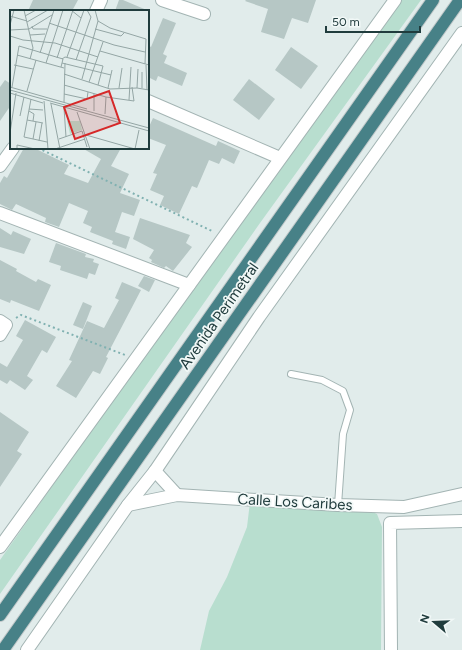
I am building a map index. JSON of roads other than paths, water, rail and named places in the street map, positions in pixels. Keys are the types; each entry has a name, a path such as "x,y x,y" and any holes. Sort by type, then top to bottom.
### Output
{"highway":[{"name":"Avenida Perimetral","path":"0,615 433,0"},
{"name":"Avenida Perimetral","path":"3,650 460,0"}],"street":[{"path":"96,10 101,0"},
{"path":"162,0 204,14"},
{"path":"0,547 394,0"},
{"path":"27,650 128,505 155,471 259,316 462,33"},
{"path":"149,101 280,158"},
{"path":"0,166 12,149"},
{"path":"0,213 189,285"},
{"path":"155,471 177,495"},
{"name":"Calle Los Caribes","path":"128,505 177,495 338,505 404,507 461,493"},
{"path":"391,650 390,523 462,521"}],"lane":[{"path":"292,374 322,380 343,391 350,410 343,434 338,505"}]}
